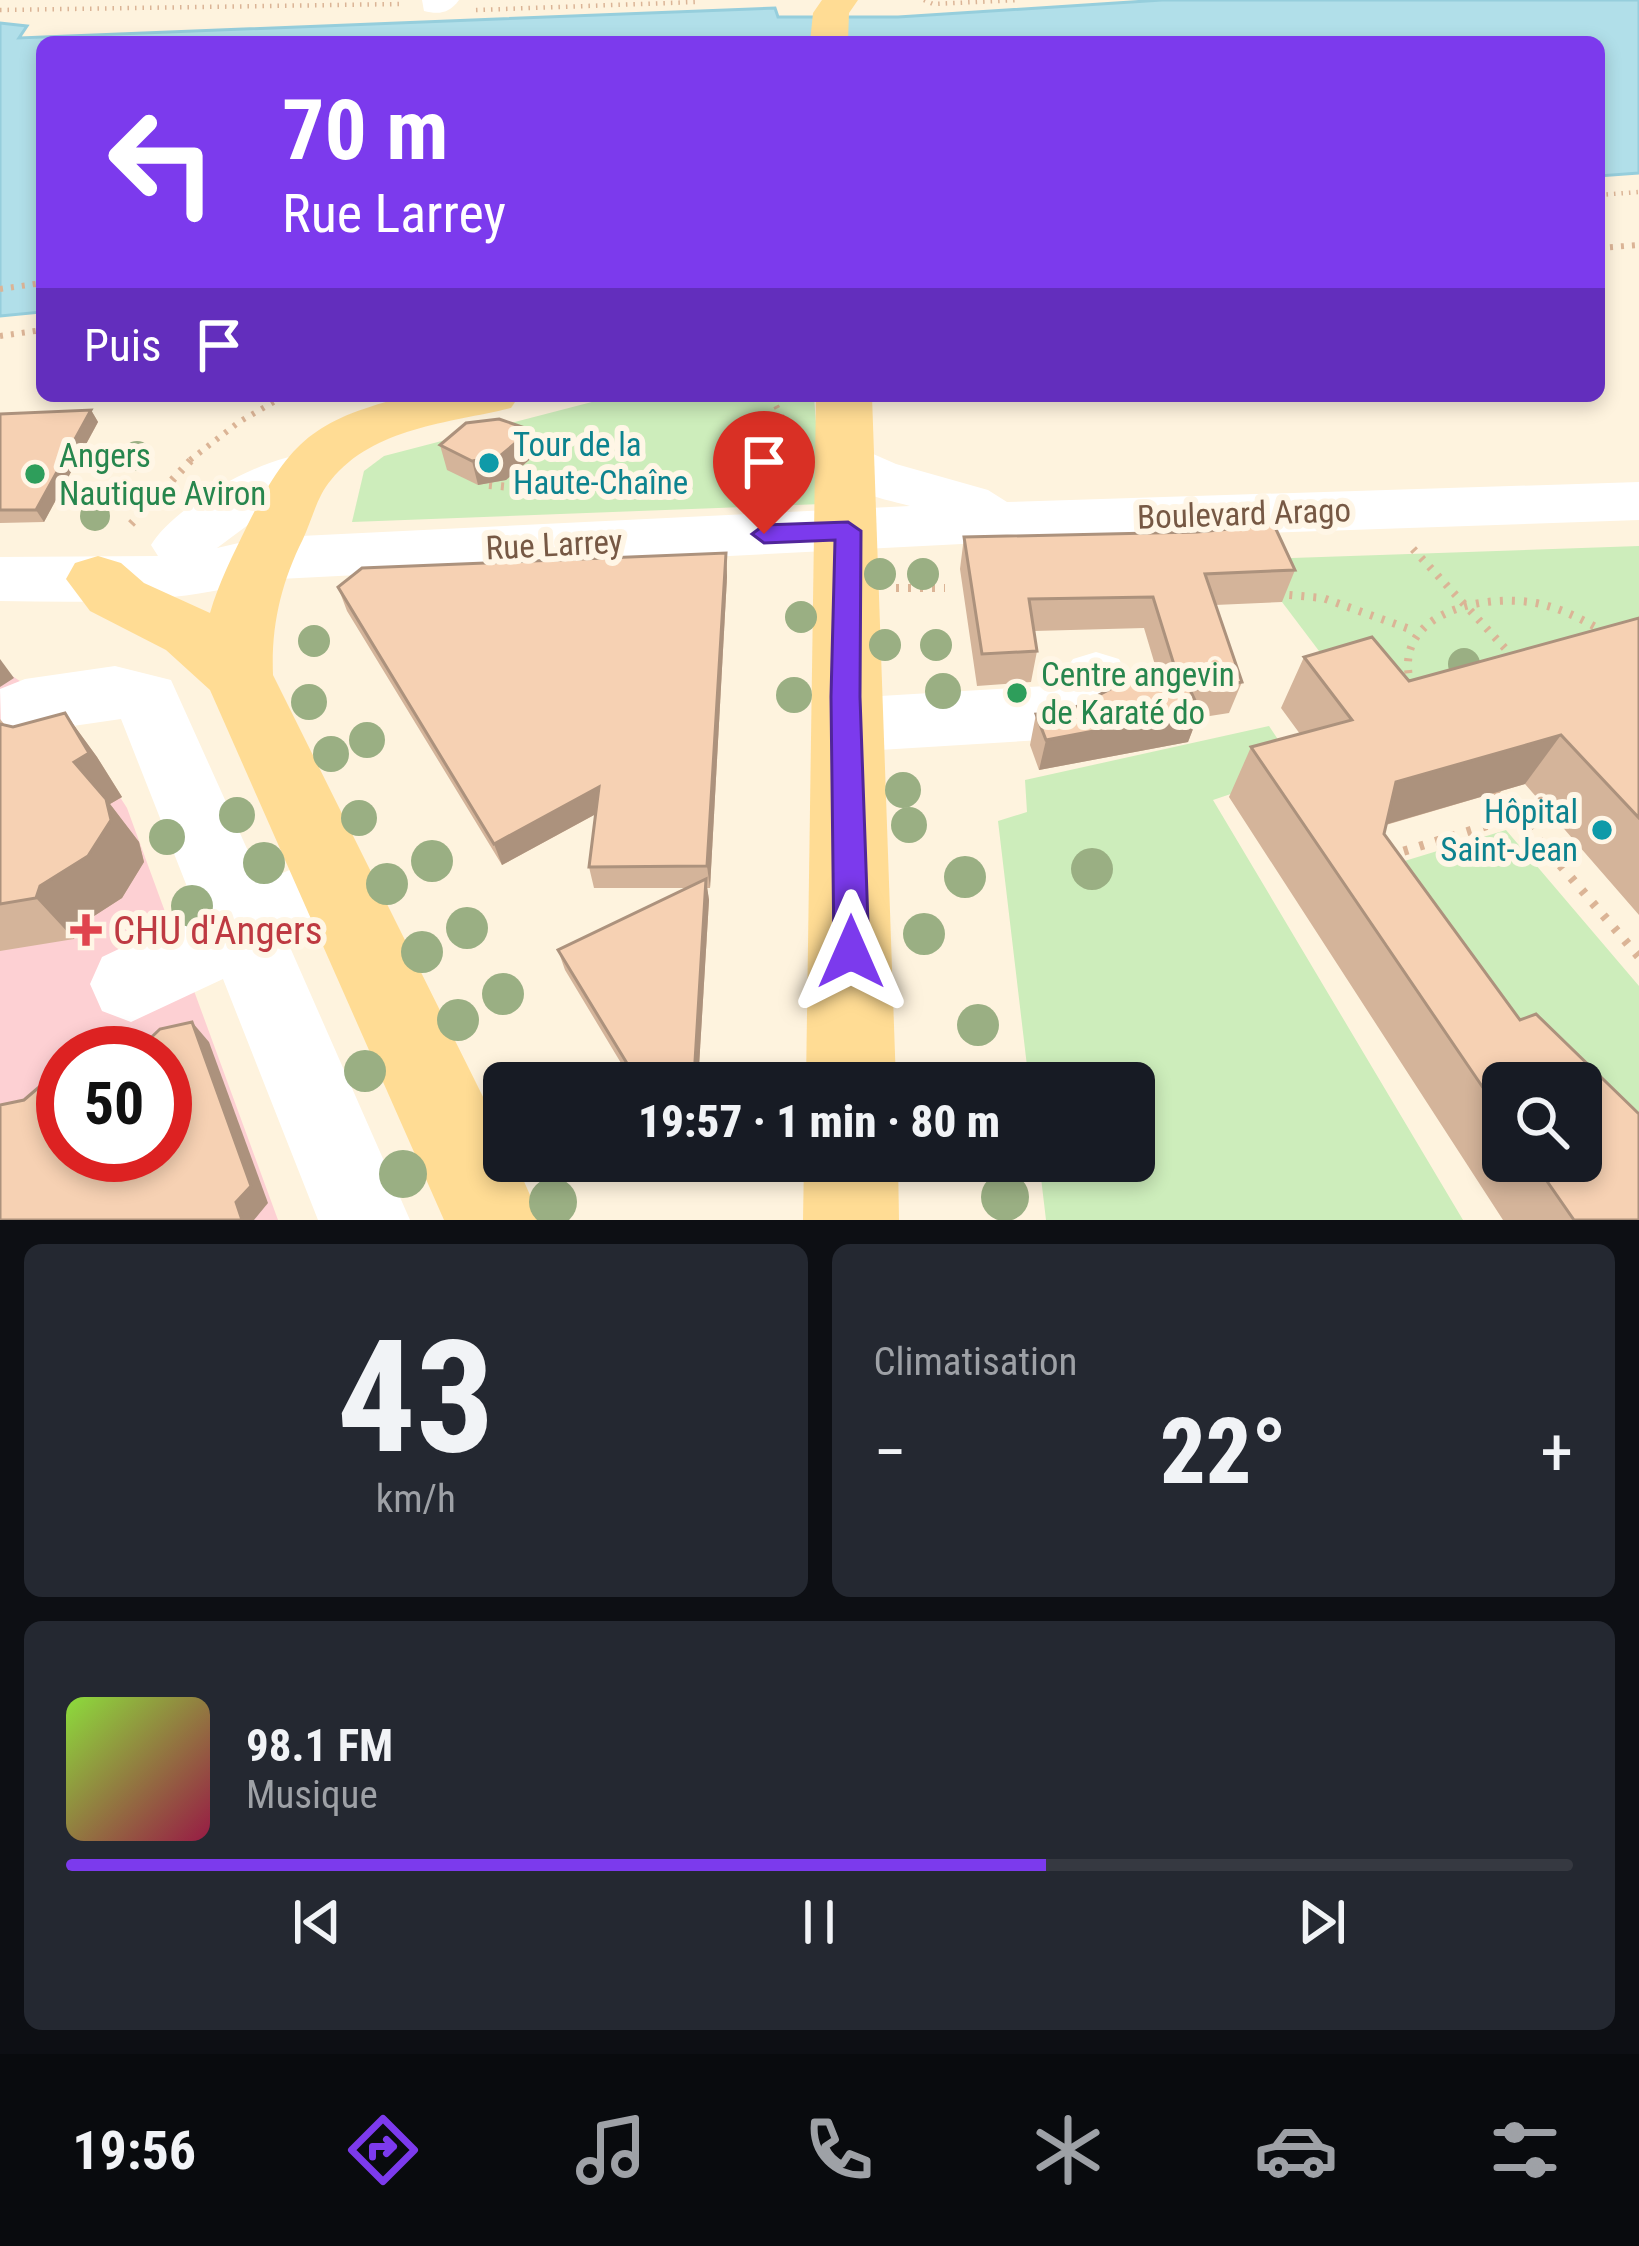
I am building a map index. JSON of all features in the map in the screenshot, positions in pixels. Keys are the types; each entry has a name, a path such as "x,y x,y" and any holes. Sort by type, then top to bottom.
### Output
{"main road":[{"path":"238,675 244,600 308,468 331,449 379,423 466,402"},
{"path":"845,402 857,526 847,725 851,1062"},
{"path":"136,550 112,600 165,617 209,644 238,675 493,1220"},
{"path":"851,1182 851,1220"}],"street":[{"path":"136,550 308,468"},
{"name":"Boulevard Arago","path":"857,526 1639,501"},
{"name":"Rue Larrey","path":"0,579 136,550 223,572 260,559 857,526"},
{"name":"Rue Larrey","path":"0,565 112,549 227,545 260,559"},
{"path":"847,725 1057,712 1085,697 1096,677"},
{"path":"25,706 115,692 147,700 364,1220"},
{"path":"131,984 335,884"}],"path":[{"path":"924,0 933,4 1019,0"},
{"path":"0,10 439,2"},
{"path":"476,10 696,2"},
{"path":"1605,195 1639,192"},
{"path":"1605,248 1639,245"},
{"path":"0,302 3,288 36,284"},
{"path":"0,336 36,330"},
{"path":"136,550 174,471 218,434 274,402"},
{"path":"774,402 791,435"},
{"path":"489,485 521,488"},
{"path":"857,526 945,588"},
{"path":"1419,558 1524,669"},
{"path":"1274,577 1280,590 1289,595 1323,598 1415,632"},
{"path":"1416,695 1406,675 1408,644 1415,632 1441,615 1496,602 1542,604 1611,636"},
{"path":"1489,782 1639,957"},
{"path":"1378,865 1387,856 1518,816"}],"shaded area":[{"name":"CHU d'Angers","path":"0,668 49,700 72,722 127,808 278,1220 0,1220"}],"green space":[{"path":"592,402 814,402 822,504 352,522 364,471 384,456"},
{"path":"1639,546 1639,686 1347,688 1282,602 1263,559"},
{"path":"1269,726 1299,771 1213,800 1463,1220 1046,1220 1041,1182 1155,1182 1155,1062 1027,1062 998,821 1027,812 1025,780"},
{"path":"1506,830 1639,986 1639,1172 1602,1115 1602,1062 1527,1062 1398,863"}],"water":[{"path":"1162,0 1639,0 1639,173 1605,176 1605,36 69,36 775,8 778,17 898,17"},
{"path":"0,23 27,26 19,38 36,37 36,313 0,316"}],"building":[{"name":"Angers Nautique Aviron","path":"91,410 36,510 0,510 0,414"},
{"path":"499,419 531,430 500,456 472,461 440,445 466,423"},
{"path":"1274,525 1295,570 1205,574 1242,682 1190,690 1200,711 1046,740 1036,714 1066,712 1124,682 1176,671 1153,597 1029,599 1037,651 982,654 964,537 1197,532"},
{"path":"726,553 707,866 589,867 599,787 494,844 338,587 362,568"},
{"path":"1639,618 1639,818 1561,735 1396,782 1384,834 1520,1020 1536,1014 1585,1062 1482,1062 1482,1086 1251,747 1352,720 1304,657 1372,637 1409,681"},
{"path":"65,713 89,753 74,762 106,799 111,820 88,856 40,886 36,898 0,904 0,724 13,727"},
{"path":"706,879 695,1062 626,1062 558,950"},
{"path":"192,1022 251,1186 236,1202 242,1220 0,1220 0,1105 24,1100 36,1090 36,1182 192,1182 192,1026 174,1026"},
{"path":"1602,1078 1639,1114 1639,1220 1574,1220 1548,1182 1602,1182"}],"place":[{"name":"Tour de la Haute-Chaîne","path":"489,463"},
{"name":"Angers Nautique Aviron","path":"35,474"},
{"name":"Centre angevin de Karaté do","path":"1017,693"},
{"name":"Hôpital Saint-Jean","path":"1602,830"},
{"name":"CHU d'Angers","path":"86,930"}],"route":[{"path":"764,534 848,531 851,952"}]}
